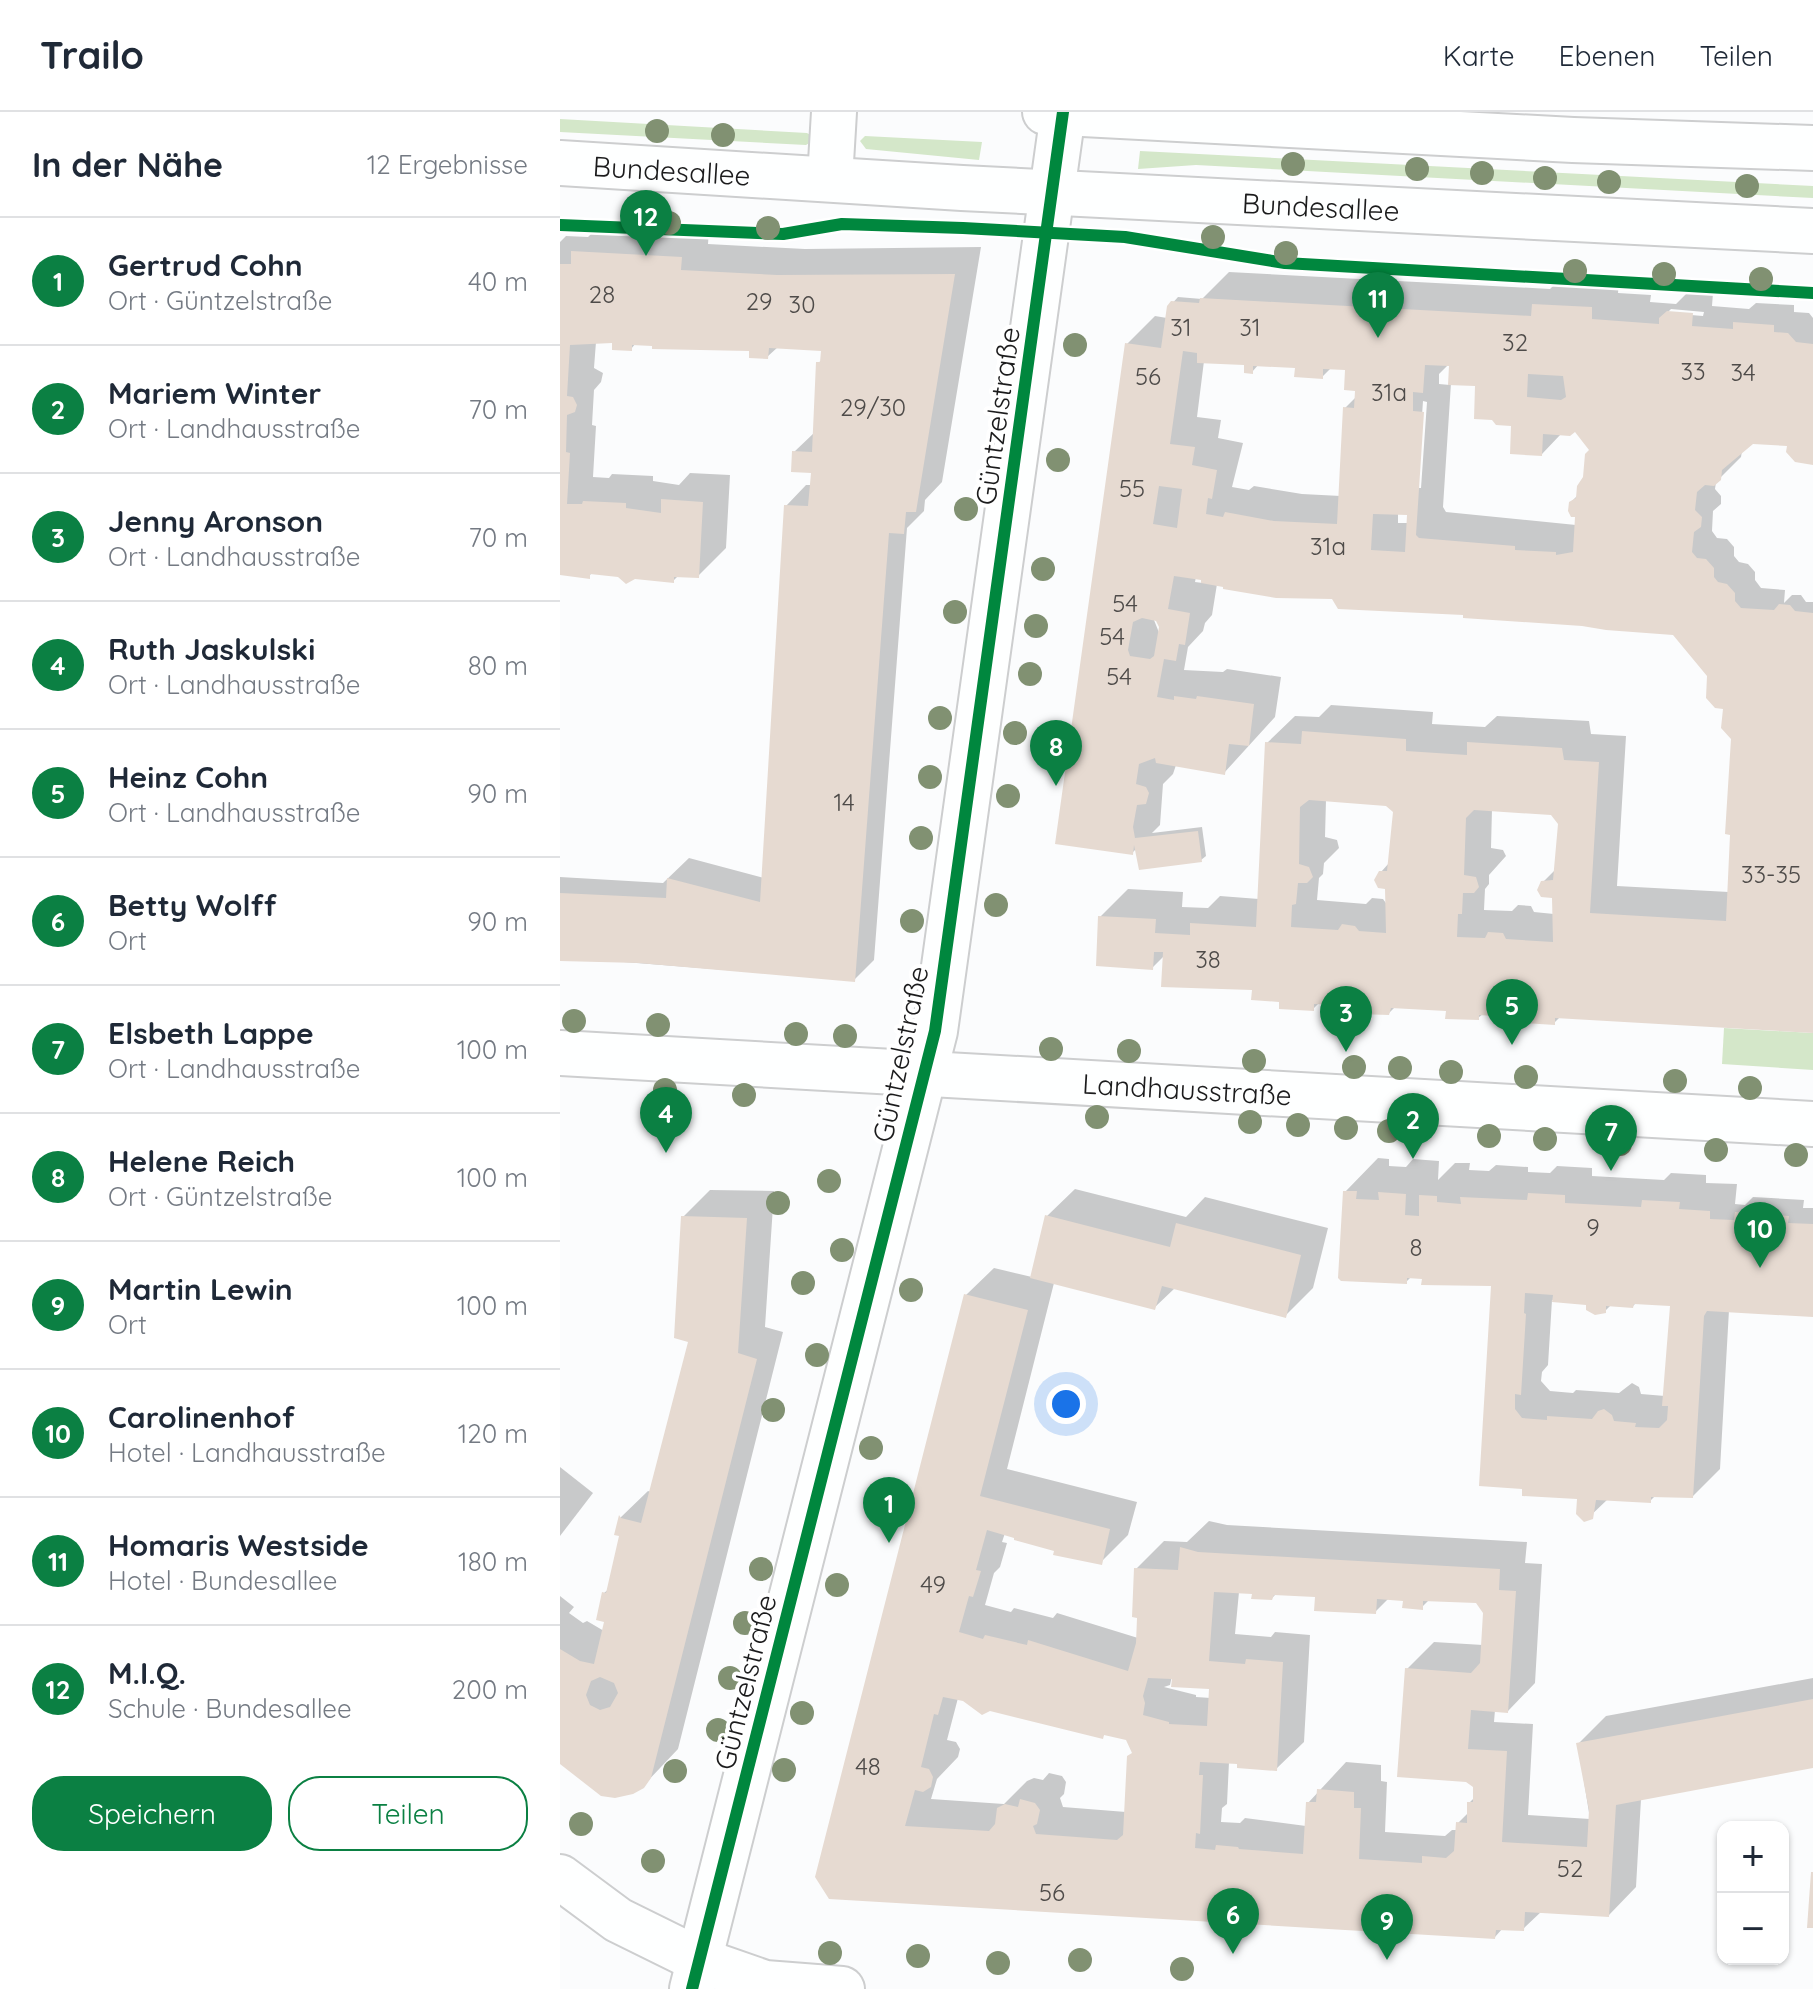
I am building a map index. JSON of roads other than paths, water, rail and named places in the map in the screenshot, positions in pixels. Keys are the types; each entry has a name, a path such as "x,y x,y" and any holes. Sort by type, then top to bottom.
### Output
{"street":[{"path":"830,179 834,112"},
{"path":"1045,112 1573,140 1813,148"},
{"name":"Güntzelstraße","path":"696,1974 935,1031 1063,112"},
{"name":"Bundesallee","path":"560,163 1813,231"},
{"name":"Landhausstraße","path":"560,1053 1813,1124"},
{"path":"560,1877 696,1974 842,1989"}],"place":[{"name":"M.I.Q.","path":"646,256"},
{"name":"Homaris Westside","path":"1378,338"},
{"name":"Helene Reich","path":"1056,786"},
{"name":"Heinz Cohn","path":"1512,1045"},
{"name":"Jenny Aronson","path":"1346,1052"},
{"name":"Ruth Jaskulski","path":"666,1153"},
{"name":"Mariem Winter","path":"1413,1159"},
{"name":"Elsbeth Lappe","path":"1611,1171"},
{"name":"Carolinenhof","path":"1760,1268"},
{"name":"Gertrud Cohn","path":"889,1543"},
{"name":"Betty Wolff","path":"1233,1954"},
{"name":"Martin Lewin","path":"1387,1960"}]}
